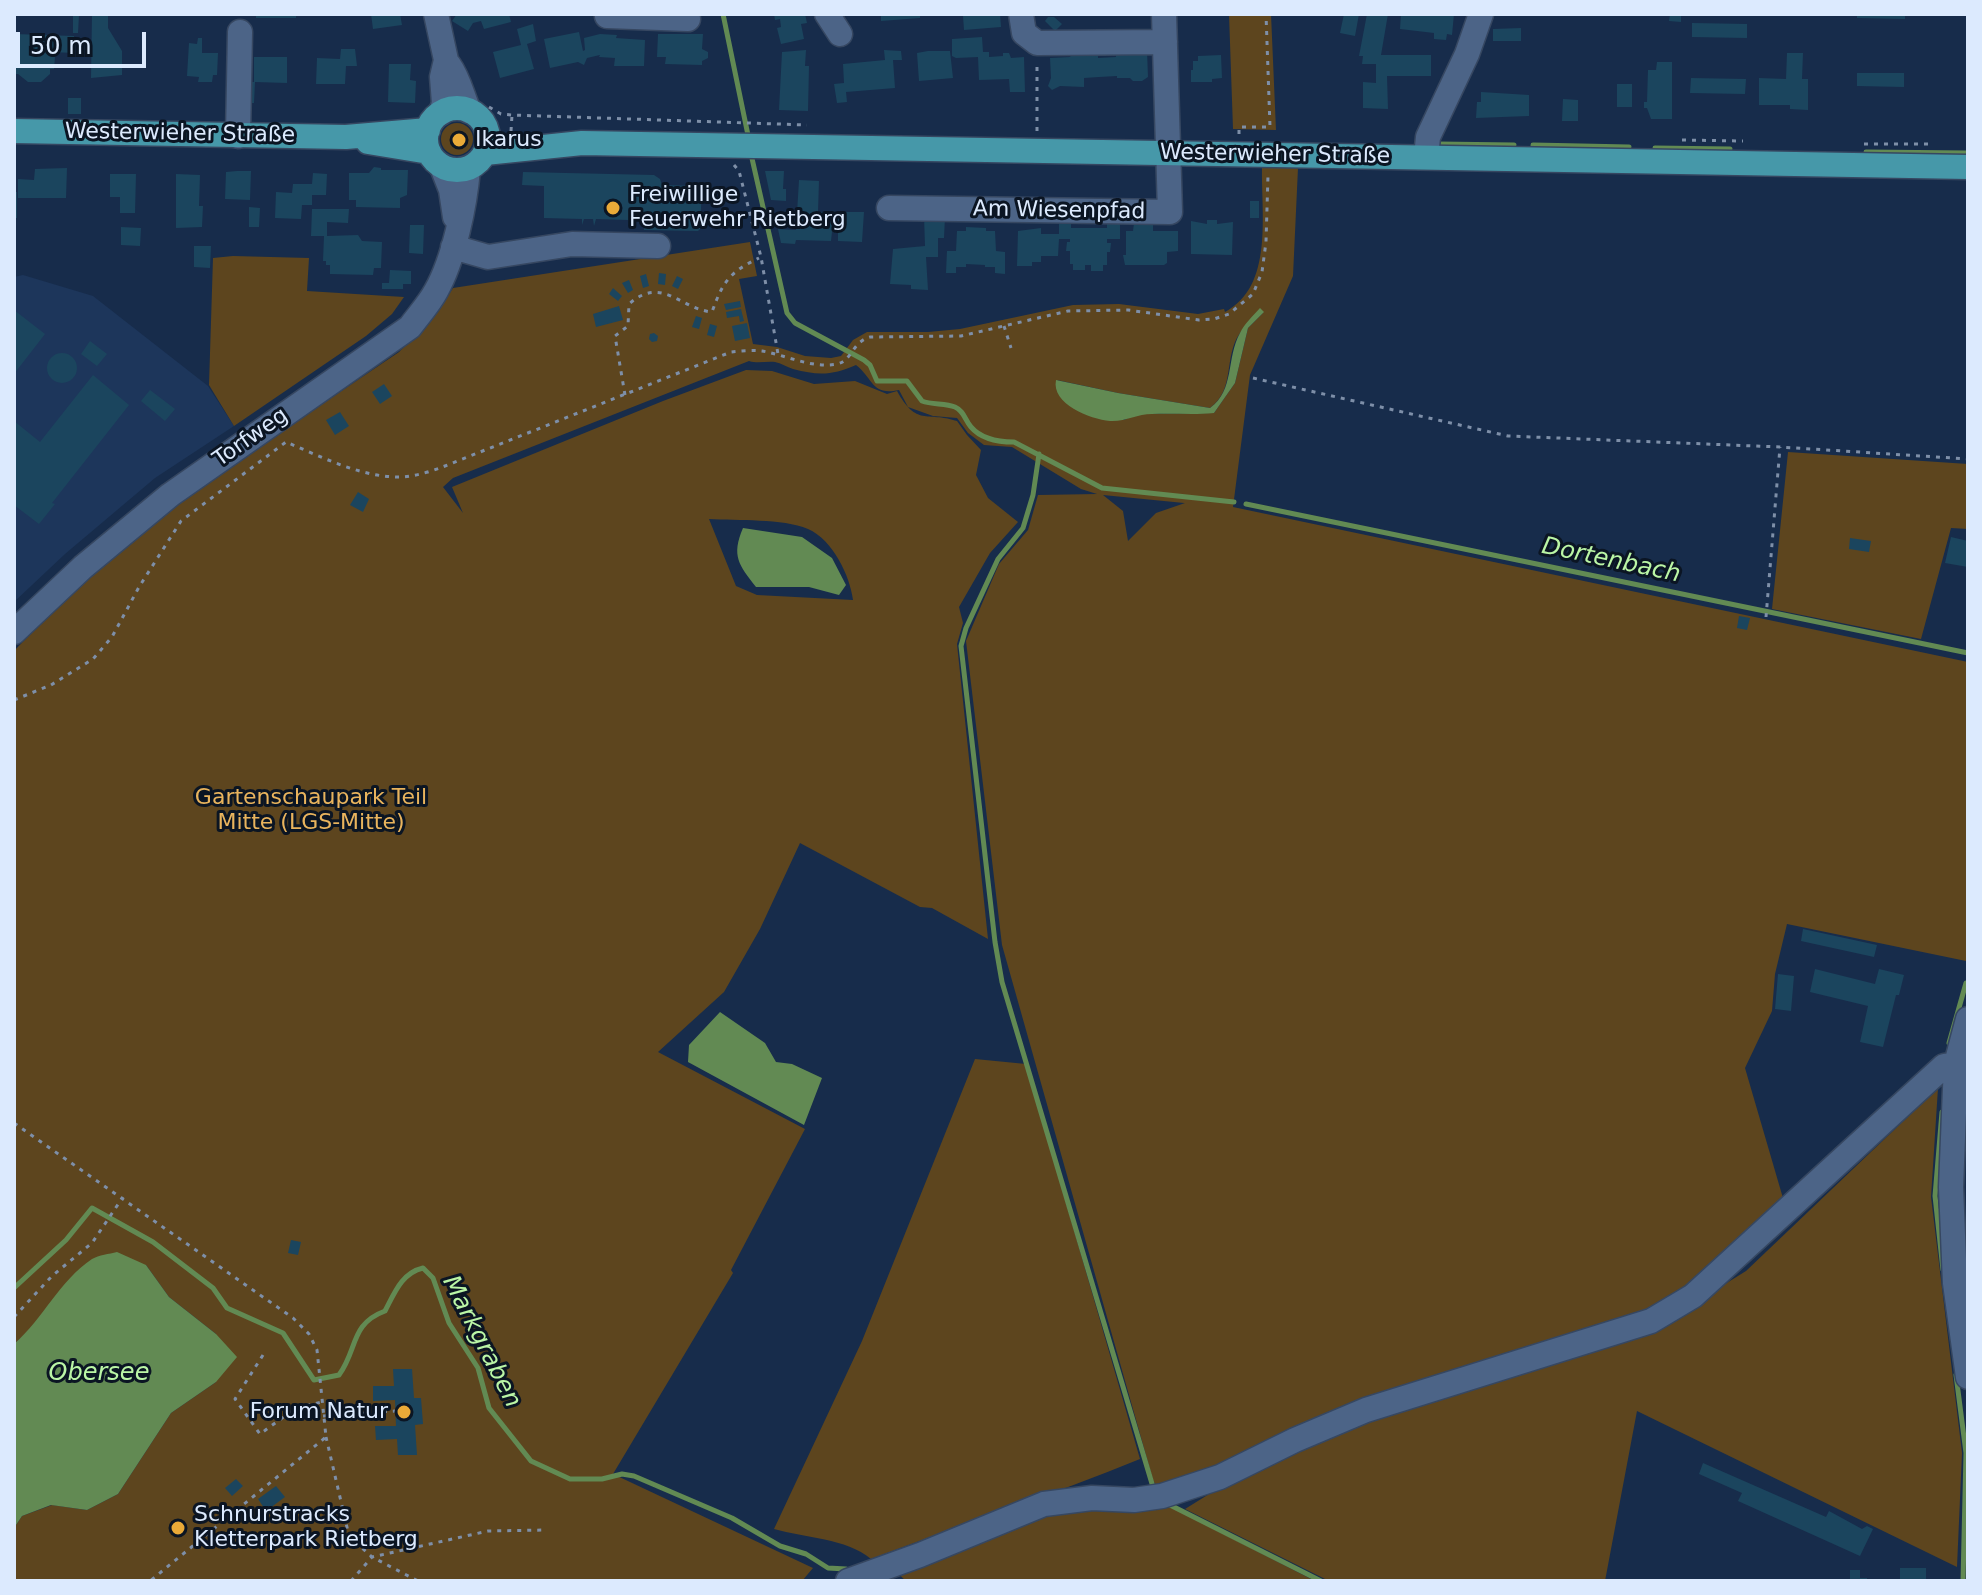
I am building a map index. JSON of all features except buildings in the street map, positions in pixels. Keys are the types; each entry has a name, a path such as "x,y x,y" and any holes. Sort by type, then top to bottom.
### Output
{"main road":[{"path":"455,108 478,119 489,139 477,161 458,170 435,140 455,108"},
{"name":"Westerwieher Straße","path":"478,119 498,132 582,143 732,154 771,147 1968,167"},
{"name":"Westerwieher Straße","path":"14,131 435,140"},
{"name":"Westerwieher Straße","path":"477,161 582,143"}],"street":[{"path":"436,14 446,60 457,76 462,96 478,119"},
{"path":"1021,14 1024,33 1037,43 1165,42"},
{"path":"1164,14 1170,153"},
{"path":"1426,157 1428,137 1467,54 1481,14"},
{"path":"608,15 688,19"},
{"path":"238,136 240,32"},
{"path":"446,60 442,77 444,103 435,140 451,190 455,237 488,257 572,244 658,246"},
{"name":"Am Wiesenpfad","path":"889,208 1170,212 1170,153"},
{"name":"Torfweg","path":"14,632 83,567 170,495 277,434 410,327 436,291 477,161"},
{"path":"1968,1019 1956,1064 1952,1203 1955,1283 1968,1377"},
{"path":"848,1581 1044,1504 1092,1498 1134,1500 1162,1496 1220,1477 1366,1410 1651,1321 1693,1296 1944,1066 1956,1064"}],"path":[{"path":"1239,134 1239,127 1270,127 1266,14"},
{"path":"1037,43 1037,151"},
{"path":"512,115 755,121"},
{"path":"732,154 761,257 778,354"},
{"path":"14,700 51,685 93,659 112,637 181,521 277,434 340,464 375,474 402,477 445,466 731,352 750,350 825,364 840,363 860,341 870,337 961,336 1068,311 1152,312 1199,320 1229,314 1253,294 1262,272 1269,169"},
{"path":"625,395 615,336 628,326 629,304 636,298 663,292 700,310 712,312 721,287 735,270 761,257"},
{"path":"1004,326 1011,348"},
{"path":"1253,378 1508,436 1780,447 1968,459"},
{"path":"1766,617 1780,447"},
{"path":"14,1123 293,1318 309,1334 317,1350 326,1437 349,1536 372,1557 418,1581"},
{"path":"14,1317 52,1276 92,1243 123,1197"},
{"path":"263,1355 235,1399 260,1434 296,1408 322,1402"},
{"path":"323,1416 395,1411"},
{"path":"150,1581 326,1437"},
{"path":"351,1581 372,1557 488,1531 547,1530"}],"shaded area":[{"path":"23,275 93,296 208,386 234,426 155,478 14,602 14,277"}],"green space":[{"path":"1229,14 1271,14 1276,130 1233,129"},
{"path":"457,123 468,128 473,139 468,150 457,155 446,150 441,139 446,128"},
{"name":"Gartenschaupark Teil Mitte (LGS-Mitte)","path":"1262,167 1298,168 1293,276 1250,375 1233,507 1968,662 1966,961 1787,924 1775,974 1772,1011 1745,1068 1785,1205 1697,1283 1641,1314 1159,1491 1153,1480 1002,945 966,641 999,564 1028,530 1038,495 1097,494 1081,489 1012,447 984,445 968,433 957,418 933,416 908,407 923,416 957,421 981,450 976,475 988,498 1018,522 990,553 959,607 963,623 957,644 988,939 932,908 920,907 800,843 760,929 724,992 658,1052 805,1129 731,1270 733,1273 613,1474 813,1568 802,1581 14,1581 14,1528 22,1516 52,1505 87,1510 118,1494 171,1413 216,1382 216,1334 169,1297 146,1265 65,1285 29,1331 14,1344 14,651 88,574 192,492 399,352 437,313 453,288 750,242 757,276 739,279 753,344 777,347 805,356 831,358 841,356 853,340 867,332 960,329 1073,305 1119,304 1198,314 1224,309 1225,312 1241,300 1258,267 1263,227","holes":["1264,312 1248,328 1235,383 1214,413 1136,414 1124,420 1057,380 1210,408 1223,392 1232,352 1240,333","749,361 775,362 811,373 833,373 856,365 883,391 899,390 908,406 897,391 887,394 855,381 814,384 772,371 746,370 452,487 463,513 443,487 453,478","1103,495 1185,503 1156,513 1128,541 1123,511","709,519 797,525 817,534 839,560 853,600 757,595 736,586"]},
{"path":"213,258 309,258 307,291 404,297 392,314 366,336 234,426 209,385"},
{"path":"1788,452 1968,464 1968,529 1951,528 1921,639 1772,609"},
{"path":"975,1059 1026,1064 1140,1459 871,1559 850,1547 774,1529 862,1341"},
{"path":"1938,1088 1931,1197 1962,1453 1957,1567 1637,1411 1605,1581 1329,1581 1185,1509 1251,1468 1369,1415 1696,1302 1746,1271"},
{"path":"1161,1502 1315,1581 906,1581 894,1570 1047,1507"}],"water":[{"path":"1260,308 1264,312 1248,328 1235,383 1214,413 1147,414 1110,421 1074,409 1056,389 1056,380 1210,408 1218,401 1227,383 1240,333"},
{"path":"743,528 802,537 832,558 846,585 839,595 809,587 756,587 737,553"},
{"path":"720,1012 765,1043 776,1062 792,1064 822,1078 804,1125 688,1062 689,1045"},
{"name":"Obersee","path":"117,1252 146,1265 169,1297 216,1334 237,1357 216,1382 171,1413 118,1494 87,1510 51,1505 22,1516 14,1528 14,1344 81,1268 95,1258"}],"waterway":[{"name":"Dortenbach","path":"723,14 749,140"},
{"path":"1438,144 1514,145"},
{"path":"1533,145 1629,147"},
{"path":"1655,148 1730,149"},
{"path":"1866,152 1968,153"},
{"name":"Dortenbach","path":"751,154 787,313 795,323 864,360 870,365 877,381 907,381 922,401 958,409 980,435 997,441 1014,442 1102,488 1234,502"},
{"path":"1039,454 1033,495 1023,528 998,559 966,628 961,646 1002,982 1153,1487"},
{"name":"Dortenbach","path":"1246,504 1968,653"},
{"path":"1949,1043 1966,983"},
{"path":"1942,1112 1935,1196 1943,1270"},
{"name":"Markgraben","path":"14,1288 66,1240 92,1208 153,1242 213,1288 227,1308 283,1333 314,1380 339,1375 360,1330 374,1316 385,1311 404,1279 423,1268 433,1278 449,1323 478,1368 489,1408 531,1461 570,1479 602,1479 622,1474 634,1476 732,1518 780,1546 806,1554 828,1568 846,1569"},
{"path":"1956,1375 1966,1453 1963,1581"},
{"path":"1168,1504 1321,1581"}],"place":[{"name":"Ikarus","path":"459,140"},
{"name":"Freiwillige Feuerwehr Rietberg","path":"613,208"},
{"name":"Forum Natur","path":"404,1412"},
{"name":"Schnurstracks Kletterpark Rietberg","path":"178,1528"}]}
